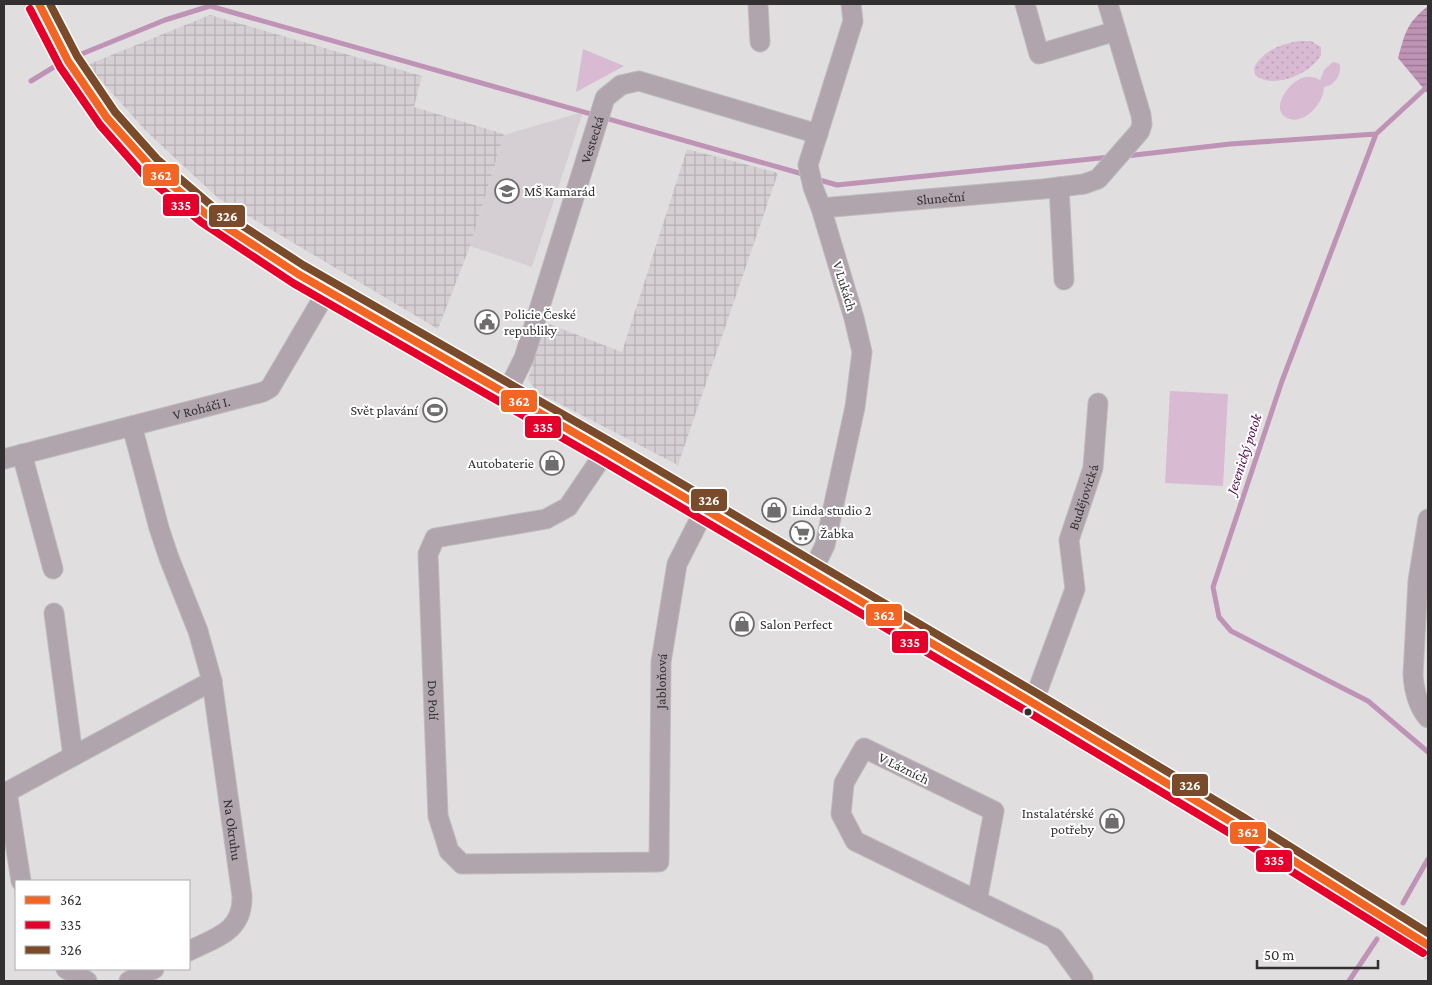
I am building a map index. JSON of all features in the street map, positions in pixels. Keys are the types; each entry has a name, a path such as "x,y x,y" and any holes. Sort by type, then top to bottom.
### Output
{"main road":[{"path":"39,4 68,61 107,118 150,166 206,214 298,274 606,451 1033,703 1238,826 1428,945"}],"street":[{"path":"758,4 760,42"},
{"name":"V Lukách","path":"812,572 825,545 855,407 862,352 854,318 813,187 808,165 853,22 851,4"},
{"path":"1025,4 1038,54 1116,31"},
{"name":"Sluneční","path":"821,208 1059,187 1084,184 1098,179 1140,131 1142,124 1108,4"},
{"name":"Vestecká","path":"506,394 524,358 605,98 620,85 639,81 818,134"},
{"path":"1059,187 1064,280"},
{"name":"V Roháči I.","path":"4,459 263,392 270,388 327,291"},
{"name":"Budějovická","path":"1033,703 1075,589 1069,540 1092,468 1098,403"},
{"name":"Na Okruhu","path":"132,426 159,528 198,631 212,681 242,907 239,918 231,929 190,950"},
{"name":"Do Polí","path":"606,451 568,507 546,520 435,538 428,554 438,816 449,851 462,864 659,862"},
{"path":"22,454 54,569"},
{"name":"Jabloňová","path":"659,862 661,662 677,564 705,509"},
{"path":"1428,519 1418,581 1413,675 1414,689 1428,718"},
{"path":"54,613 73,756"},
{"path":"21,880 7,792 212,681"},
{"name":"V Lázních","path":"977,901 994,811 864,748 844,783 842,814 855,841 977,901 1054,938 1083,978 1083,981"},
{"path":"68,970 87,981"},
{"path":"130,981 152,970"}],"shaded area":[{"path":"1428,6 1428,94 1398,58 1411,23"},
{"path":"210,15 422,76 414,107 504,134 470,246 438,329 218,198 146,131 87,65"},
{"path":"1299,41 1311,41 1321,47 1321,55 1309,68 1291,78 1281,80 1272,81 1255,75 1254,68 1257,62 1267,53 1279,46"},
{"path":"583,49 624,66 576,92"},
{"path":"1333,62 1340,65 1338,77 1331,85 1324,87 1321,100 1312,112 1300,119 1293,120 1282,114 1280,105 1284,94 1291,85 1304,77 1314,77 1320,80 1324,70"},
{"path":"583,112 532,267 470,246 504,135"},
{"path":"687,149 778,173 678,465 537,392 528,379 546,323 622,352"},
{"path":"1170,391 1228,394 1223,486 1165,483"}],"waterway":[{"path":"79,55 165,20 210,6 806,175"},
{"path":"31,81 54,67"},
{"name":"Jesenický potok","path":"1428,86 1376,134 1282,381 1213,587 1219,617 1231,631 1368,701 1428,752"},
{"path":"1126,156 1230,144 1376,134"},
{"path":"816,179 837,185 1110,157"},
{"name":"Jesenický potok","path":"1403,903 1428,859"},
{"name":"Jesenický potok","path":"1349,981 1377,939"}],"transit line":[{"name":"362","path":"39,4 68,61 107,118 150,166 206,214 298,274 606,451 1033,703 1238,826 1428,945"},
{"name":"326","path":"50,4 77,56 115,112 157,159 212,206 303,265 611,442 1038,694 1243,817 1428,933"},
{"name":"335","path":"30,9 60,67 100,125 143,174 201,222 293,283 601,460 1028,712 1233,835 1423,953"}],"place":[{"name":"MŠ Kamarád","path":"507,191"},
{"name":"Policie České republiky","path":"487,322"},
{"name":"Svět plavání","path":"435,410"},
{"name":"Autobaterie","path":"552,463"},
{"name":"Linda studio 2","path":"774,510"},
{"name":"Žabka","path":"802,533"},
{"name":"Salon Perfect","path":"742,624"},
{"name":"Instalatérské potřeby","path":"1112,821"}]}
